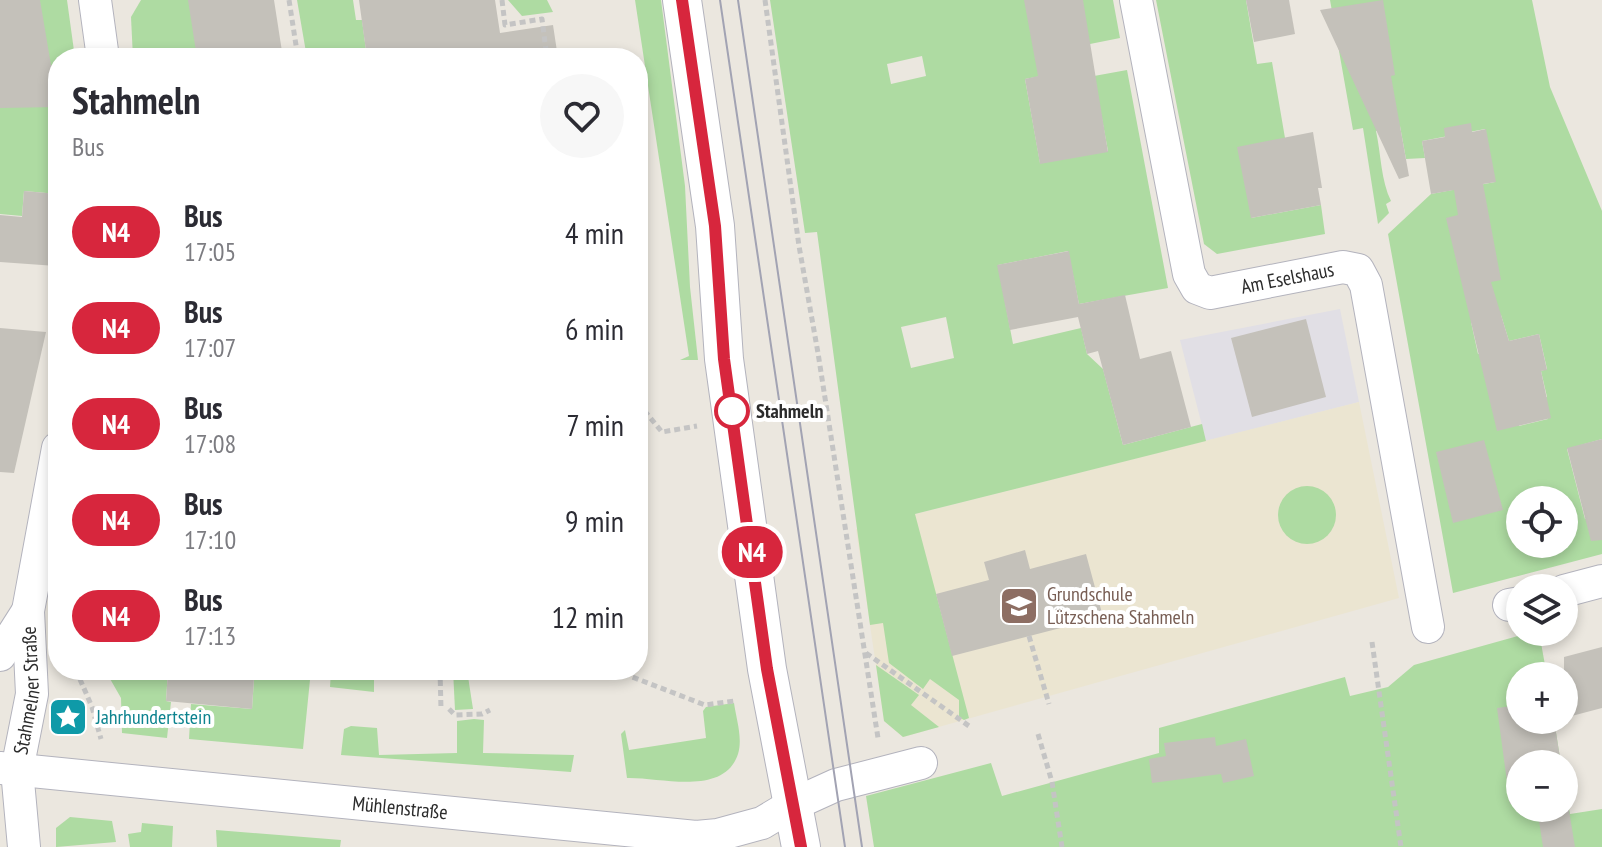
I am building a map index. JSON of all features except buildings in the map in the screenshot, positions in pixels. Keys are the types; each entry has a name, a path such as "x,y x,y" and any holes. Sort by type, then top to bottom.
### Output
{"street":[{"path":"95,0 102,48"},
{"path":"682,0 715,226 726,370 771,696 801,847"},
{"name":"Am Eselshaus","path":"1136,0 1189,274 1197,288 1210,293 1343,267 1358,270 1366,285 1428,627"},
{"name":"Stahmelner Straße","path":"24,847 9,769 32,694 28,611 48,502"},
{"path":"1578,587 1602,581"},
{"name":"Stahmelner Straße","path":"0,655 28,611"},
{"name":"Mühlenstraße","path":"9,769 696,837 718,835 762,823 836,785 921,763"}],"path":[{"path":"289,0 296,48"},
{"path":"502,0 505,25 542,19 546,48"},
{"path":"765,0 799,246 879,740"},
{"path":"648,415 662,432 702,425"},
{"path":"1029,636 1049,704"},
{"path":"1372,642 1401,847"},
{"path":"865,653 969,726"},
{"path":"80,680 101,739"},
{"path":"440,680 441,709"},
{"path":"640,680 705,705 743,699"},
{"path":"449,709 455,715 482,714 490,710"},
{"path":"1038,734 1052,782 1062,847"}],"shaded area":[{"path":"1340,309 1359,402 1206,441 1180,340"},
{"path":"1359,402 1399,598 903,737 884,721 856,529"}],"green space":[{"path":"40,0 67,0 74,48 48,48 48,193 24,191 22,216 0,214 0,30"},
{"path":"141,0 199,0 197,48 133,48 131,17"},
{"path":"297,0 353,0 356,20 362,20 366,48 305,48"},
{"path":"508,0 547,0 553,12 522,16"},
{"path":"635,0 661,0 685,186 690,287 698,360 680,360 689,356 648,86 648,48 642,48"},
{"path":"770,0 1113,0 1120,38 1055,51 1058,73 1025,79 1040,163 1108,151 1094,76 1127,70 1168,288 1079,304 1068,251 998,265 1013,344 1081,328 1087,354 1103,369 1123,445 1202,424 1206,441 915,514 969,718 964,720 959,717 959,700 930,679 923,689 889,663 883,623 870,625 817,232 805,233","holes":["922,56 926,76 891,84 887,64","946,317 954,358 911,368 901,327"]},
{"path":"1156,0 1246,0 1257,64 1272,62 1285,138 1251,218 1321,205 1325,234 1217,254 1204,244"},
{"path":"1330,0 1532,0 1550,87 1602,211 1602,439 1567,449 1577,486 1506,486 1506,558 1578,558 1578,492 1585,519 1602,515 1602,554 1526,574 1506,574 1506,579 1453,593 1388,234 1431,194 1495,182 1485,129 1422,141 1425,158 1406,159 1400,126 1376,131 1383,176 1391,201 1386,204 1389,213 1378,224 1363,128 1353,130","holes":["1501,315 1509,341 1539,334 1547,369 1541,371 1548,419 1519,426 1514,406 1482,353 1478,354 1471,322"]},
{"path":"1307,486 1328,494 1336,515 1328,536 1307,544 1286,536 1278,515 1286,494"},
{"path":"1506,639 1506,646 1542,646 1544,662 1506,662 1506,734 1556,734 1559,750 1506,750 1506,822 1578,822 1578,813 1602,809 1602,847 874,847 866,796 991,763 1002,796 1159,753 1159,728 1345,677 1350,696 1388,687 1414,665"},
{"path":"876,665 919,695 911,705 939,727 903,737 884,721"},
{"path":"111,680 167,680 166,701 171,702 167,738 122,733 121,698"},
{"path":"254,680 310,680 303,749 189,739 191,704 252,709"},
{"path":"330,680 374,680 374,692 330,687"},
{"path":"454,680 469,680 473,709 455,710"},
{"path":"734,703 739,735 738,754 731,767 719,776 690,782 627,778 621,734 625,730 629,750 706,738 703,711 706,707"},
{"path":"484,720 483,753 574,755 571,772 341,755 344,729 351,726 377,728 379,755 457,753 457,721"},
{"path":"70,817 112,821 116,842 56,847 56,828"},
{"path":"142,823 173,826 172,847 130,847 128,834 141,832"},
{"path":"216,830 341,840 340,847 217,847"}],"tram line":[{"path":"720,0 845,847"},
{"path":"738,0 862,847"}],"bus line":[{"name":"N4","path":"682,0 715,226 724,359 767,669 801,847"}],"place":[{"name":"Stahmeln","path":"732,411"},
{"name":"Grundschule Lützschena Stahmeln","path":"1019,606"},
{"name":"Jahrhundertstein","path":"68,717"}]}
